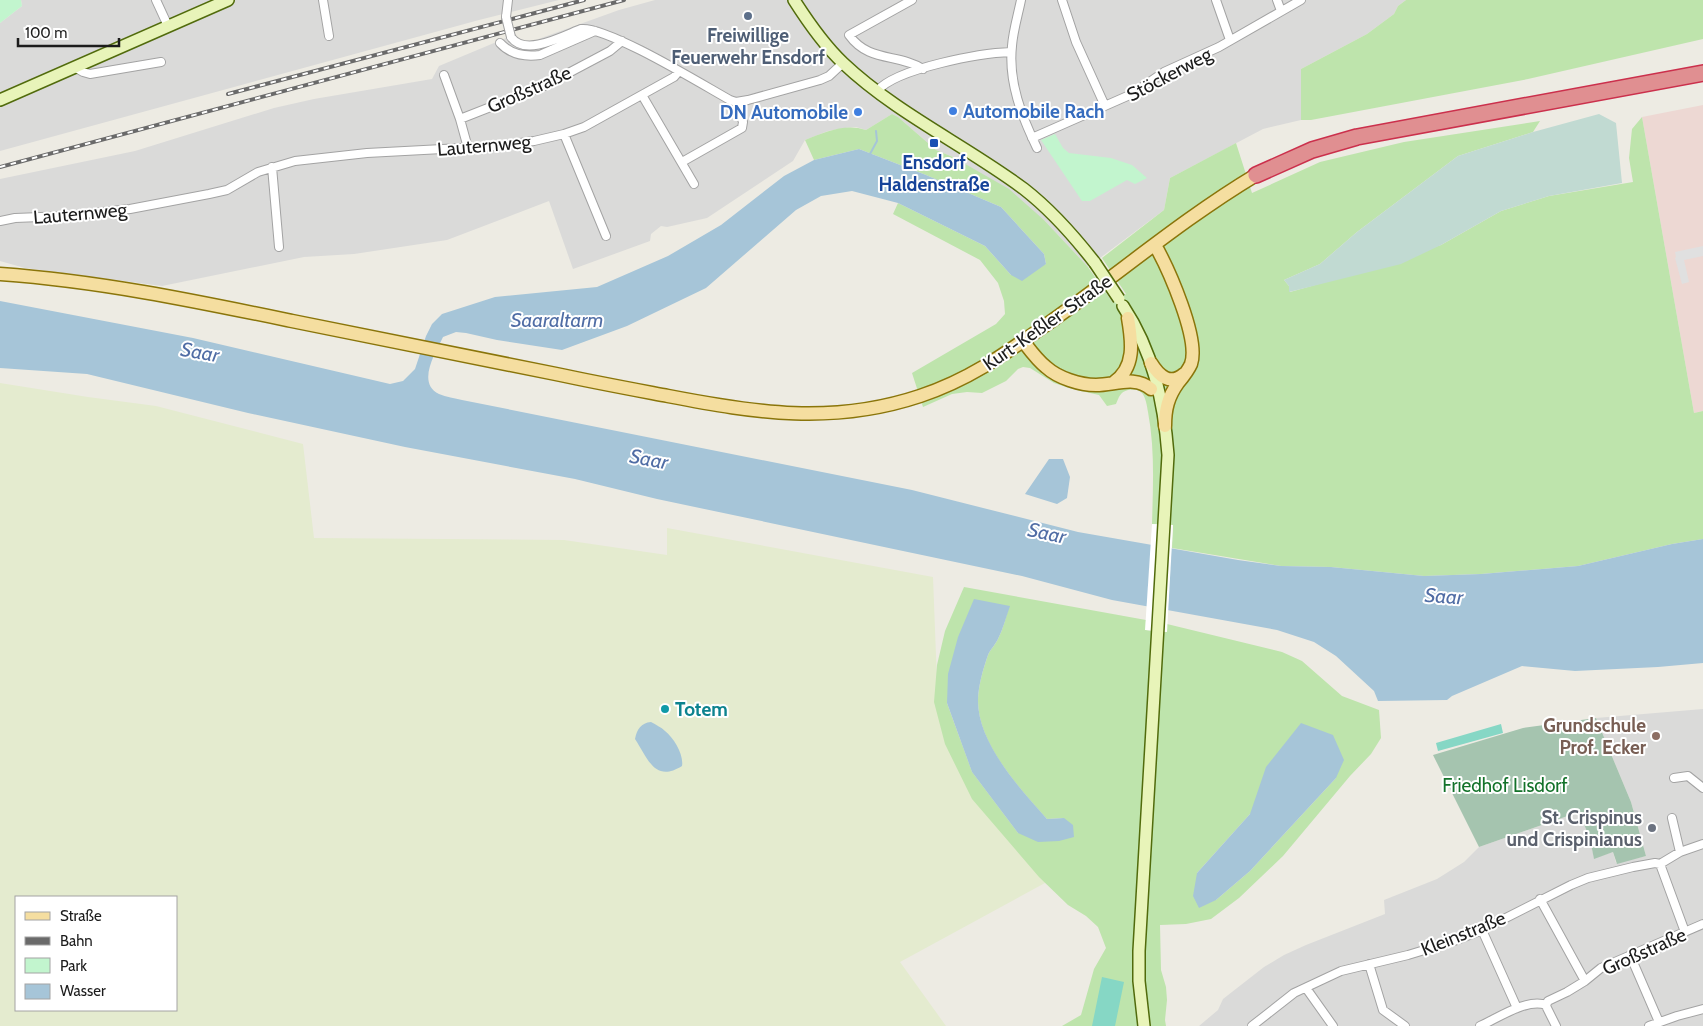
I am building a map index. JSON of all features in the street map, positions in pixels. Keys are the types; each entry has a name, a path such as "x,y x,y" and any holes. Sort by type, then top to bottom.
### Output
{"highway":[{"path":"1256,175 1312,150 1357,137 1703,74"}],"main road":[{"path":"0,100 228,0"},
{"path":"794,0 822,39 843,62 877,91 1025,190 1042,204 1076,240 1095,263 1142,337 1157,382 1166,426"},
{"name":"Kurt-Keßler-Straße","path":"0,274 68,280 180,298 410,346 717,406 754,412 815,414 864,410 919,396 944,387 986,367 1233,189 1256,175"},
{"path":"1144,1026 1139,982 1144,856 1164,496 1168,455 1165,415 1168,400 1186,373 1193,356 1190,332 1169,272 1155,245"},
{"path":"1113,383 1125,372 1131,355 1132,344 1123,308"},
{"path":"1123,308 1143,359 1151,389 1157,423 1164,496"},
{"path":"1023,341 1046,368 1061,376 1080,383 1096,385 1138,382 1147,385 1151,389"},
{"path":"1151,363 1160,376 1167,379 1174,380 1186,373"}],"street":[{"path":"156,0 168,26"},
{"path":"323,0 328,36"},
{"path":"508,0 506,17 511,37 516,43 530,46 581,29 588,29 622,41 736,102 820,80 829,76 843,62"},
{"path":"912,0 848,35 859,47 869,52 923,69"},
{"path":"1021,0 1011,52 1017,97 1037,148"},
{"path":"1062,0 1073,36 1105,106"},
{"path":"1216,0 1230,40"},
{"path":"1277,0 1281,12"},
{"name":"Stöckerweg","path":"1032,138 1132,94 1164,72 1209,52 1301,0"},
{"path":"500,43 512,52 530,56 540,55 595,31"},
{"name":"Großstraße","path":"460,119 544,86 610,51 622,41"},
{"path":"877,91 890,80 923,69 970,57 1011,52"},
{"path":"76,68 90,74 161,62"},
{"name":"Lauternweg","path":"0,221 15,218 94,213 201,196 227,190 258,172 295,161 528,142 564,134 596,122 674,77 679,71"},
{"path":"444,74 468,148"},
{"path":"642,95 694,184"},
{"path":"682,162 744,126 736,102"},
{"path":"564,134 606,236"},
{"path":"272,167 278,247"},
{"path":"1674,778 1688,776 1703,788"},
{"path":"1672,818 1680,852"},
{"name":"Kleinstraße","path":"1253,1026 1282,1002 1341,970 1432,948 1482,930 1571,884 1633,867 1655,863 1660,864 1680,852 1702,844"},
{"path":"1660,864 1685,932"},
{"path":"1540,900 1585,981"},
{"name":"Großstraße","path":"1480,1026 1517,1008 1538,1003 1546,1004 1548,1000 1567,992 1601,968 1703,924"},
{"path":"1482,930 1517,1008"},
{"path":"1630,955 1659,1022"},
{"path":"1369,964 1383,1010 1405,1026"},
{"path":"1306,988 1333,1026"},
{"path":"1546,1004 1546,1008 1556,1026"},
{"path":"1649,1026 1703,1009"}],"shaded area":[{"path":"21,0 559,0 479,20 0,151 0,23 22,6"},
{"path":"655,0 1406,0 1398,6 1394,14 1367,34 1301,69 1301,120 1263,129 1170,178 1164,210 1088,267 1044,220 953,157 936,150 892,114 866,130 856,127 845,128 828,131 805,140 793,161 707,218 667,227 661,226 651,234 650,241 573,269 549,201 447,240 354,254 304,257 162,286 25,268 0,261 0,179 135,151 274,108 314,99 432,79 439,66 506,38 515,36 524,41 533,41 619,10"},
{"path":"1703,105 1703,411 1694,413 1642,117"},
{"path":"1599,114 1616,123 1622,183 1549,196 1501,211 1441,245 1401,264 1289,292 1289,286 1284,280 1320,264 1357,232 1458,156 1533,132"},
{"path":"1703,246 1703,256 1684,260 1689,282 1682,284 1675,252"},
{"path":"1703,709 1703,1026 1199,1026 1218,1010 1223,999 1264,967 1306,945 1385,914 1384,900 1437,879 1464,862 1479,847 1579,812 1590,839 1594,858 1613,852 1616,863 1646,856 1631,802 1596,718"},
{"path":"1501,724 1503,733 1438,751 1436,743"},
{"path":"1102,977 1124,982 1115,1026 1092,1026"}],"green space":[{"path":"0,0 21,0 22,6 0,23"},
{"path":"1406,0 1703,0 1703,39 1528,79 1311,120 1301,120 1301,69 1367,34 1394,14 1398,6"},
{"path":"892,114 936,150 953,157 1009,189 1044,220 1088,267 1113,303 1126,294 1102,258 1164,210 1170,178 1236,143 1252,193 1320,162 1404,142 1540,121 1533,132 1458,156 1357,232 1320,264 1284,280 1289,286 1290,292 1441,245 1501,211 1549,196 1633,182 1629,158 1632,129 1642,117 1694,413 1703,411 1703,539 1672,544 1578,566 1481,574 1424,576 1331,567 1281,566 1172,548 1173,525 1152,524 1152,440 1146,402 1139,391 1134,389 1125,391 1120,395 1116,404 1107,406 1099,395 1054,383 1030,368 1023,367 1018,369 1006,381 982,393 952,394 923,407 912,373 996,324 1005,314 1004,301 998,283 980,260 893,214 898,203 985,246 1011,275 1046,264 1044,254 1001,207 859,149 814,160 805,140 828,131 843,128 850,127 866,130"},
{"path":"1055,134 1063,148 1069,153 1111,158 1132,165 1147,178 1135,184 1127,180 1090,201 1082,201 1041,140"},
{"path":"0,383 156,406 303,444 314,538 564,540 667,555 667,528 933,577 938,708 1056,877 900,962 946,1026 0,1026"},
{"path":"964,587 1146,620 1146,630 1166,632 1167,624 1282,652 1302,661 1342,696 1379,710 1381,738 1371,754 1350,776 1283,856 1239,898 1211,919 1186,924 1160,925 1161,970 1166,987 1167,1000 1166,1026 1062,1026 1081,1015 1094,969 1106,948 1098,927 1086,916 1068,905 1039,877 972,799 945,744 934,702 937,665 945,631","holes":["1009,606 1001,631 988,655 983,672 978,696 980,717 993,749 1013,780 1047,819 1064,818 1018,833 972,772 947,703","1336,778 1250,871 1216,900 1197,873 1250,814"]},
{"name":"Friedhof Lisdorf","path":"1596,718 1631,802 1646,856 1617,864 1613,852 1594,859 1590,839 1579,812 1479,847 1433,755 1523,728"}],"water":[{"path":"859,149 1001,207 1044,254 1046,264 1022,281 1011,275 985,246 898,203 852,191 821,196 796,210 706,288 627,326 562,350 466,333 456,332 443,337 428,375 432,389 439,394 462,400 912,490 1078,532 1281,566 1331,567 1424,576 1481,574 1578,566 1672,544 1703,539 1703,663 1575,671 1522,666 1452,696 1447,700 1378,701 1374,691 1336,656 1314,642 1277,630 1112,600 1022,576 657,499 575,479 405,447 248,413 87,374 0,368 0,301 193,338 390,384 403,381 415,369 426,336 432,324 442,314 495,297 597,287 668,256 721,225 784,176 814,160"},
{"path":"1049,459 1063,459 1070,477 1067,498 1057,504 1025,494"},
{"path":"974,599 1010,606 1000,635 988,655 980,684 978,701 985,733 1013,780 1047,819 1064,818 1073,825 1074,837 1059,841 1038,842 1018,833 972,772 947,703 948,674 958,637"},
{"path":"651,722 668,734 675,742 680,752 682,766 673,771 665,772 659,770 648,761 635,739 640,727"},
{"path":"1301,723 1333,735 1344,760 1336,778 1250,871 1216,900 1199,908 1193,896 1197,873 1250,814 1266,767"}],"pier":[{"path":"1152,524 1173,525 1167,632 1145,630"}],"waterway":[{"path":"870,154 877,141 876,131"}],"railway":[{"path":"228,94 584,0"},
{"path":"0,167 624,0"}],"place":[{"name":"Freiwillige Feuerwehr Ensdorf","path":"748,16"},
{"name":"Automobile Rach","path":"953,111"},
{"name":"DN Automobile","path":"858,112"},
{"name":"Ensdorf Haldenstraße","path":"934,143"},
{"name":"Totem","path":"665,709"},
{"name":"Grundschule Prof. Ecker","path":"1656,736"},
{"name":"St. Crispinus und Crispinianus","path":"1652,828"}],"water label":[{"name":"Saaraltarm","path":"557,320"},
{"name":"Saar","path":"200,352"},
{"name":"Saar","path":"649,459"},
{"name":"Saar","path":"1047,533"},
{"name":"Saar","path":"1444,596"}]}
